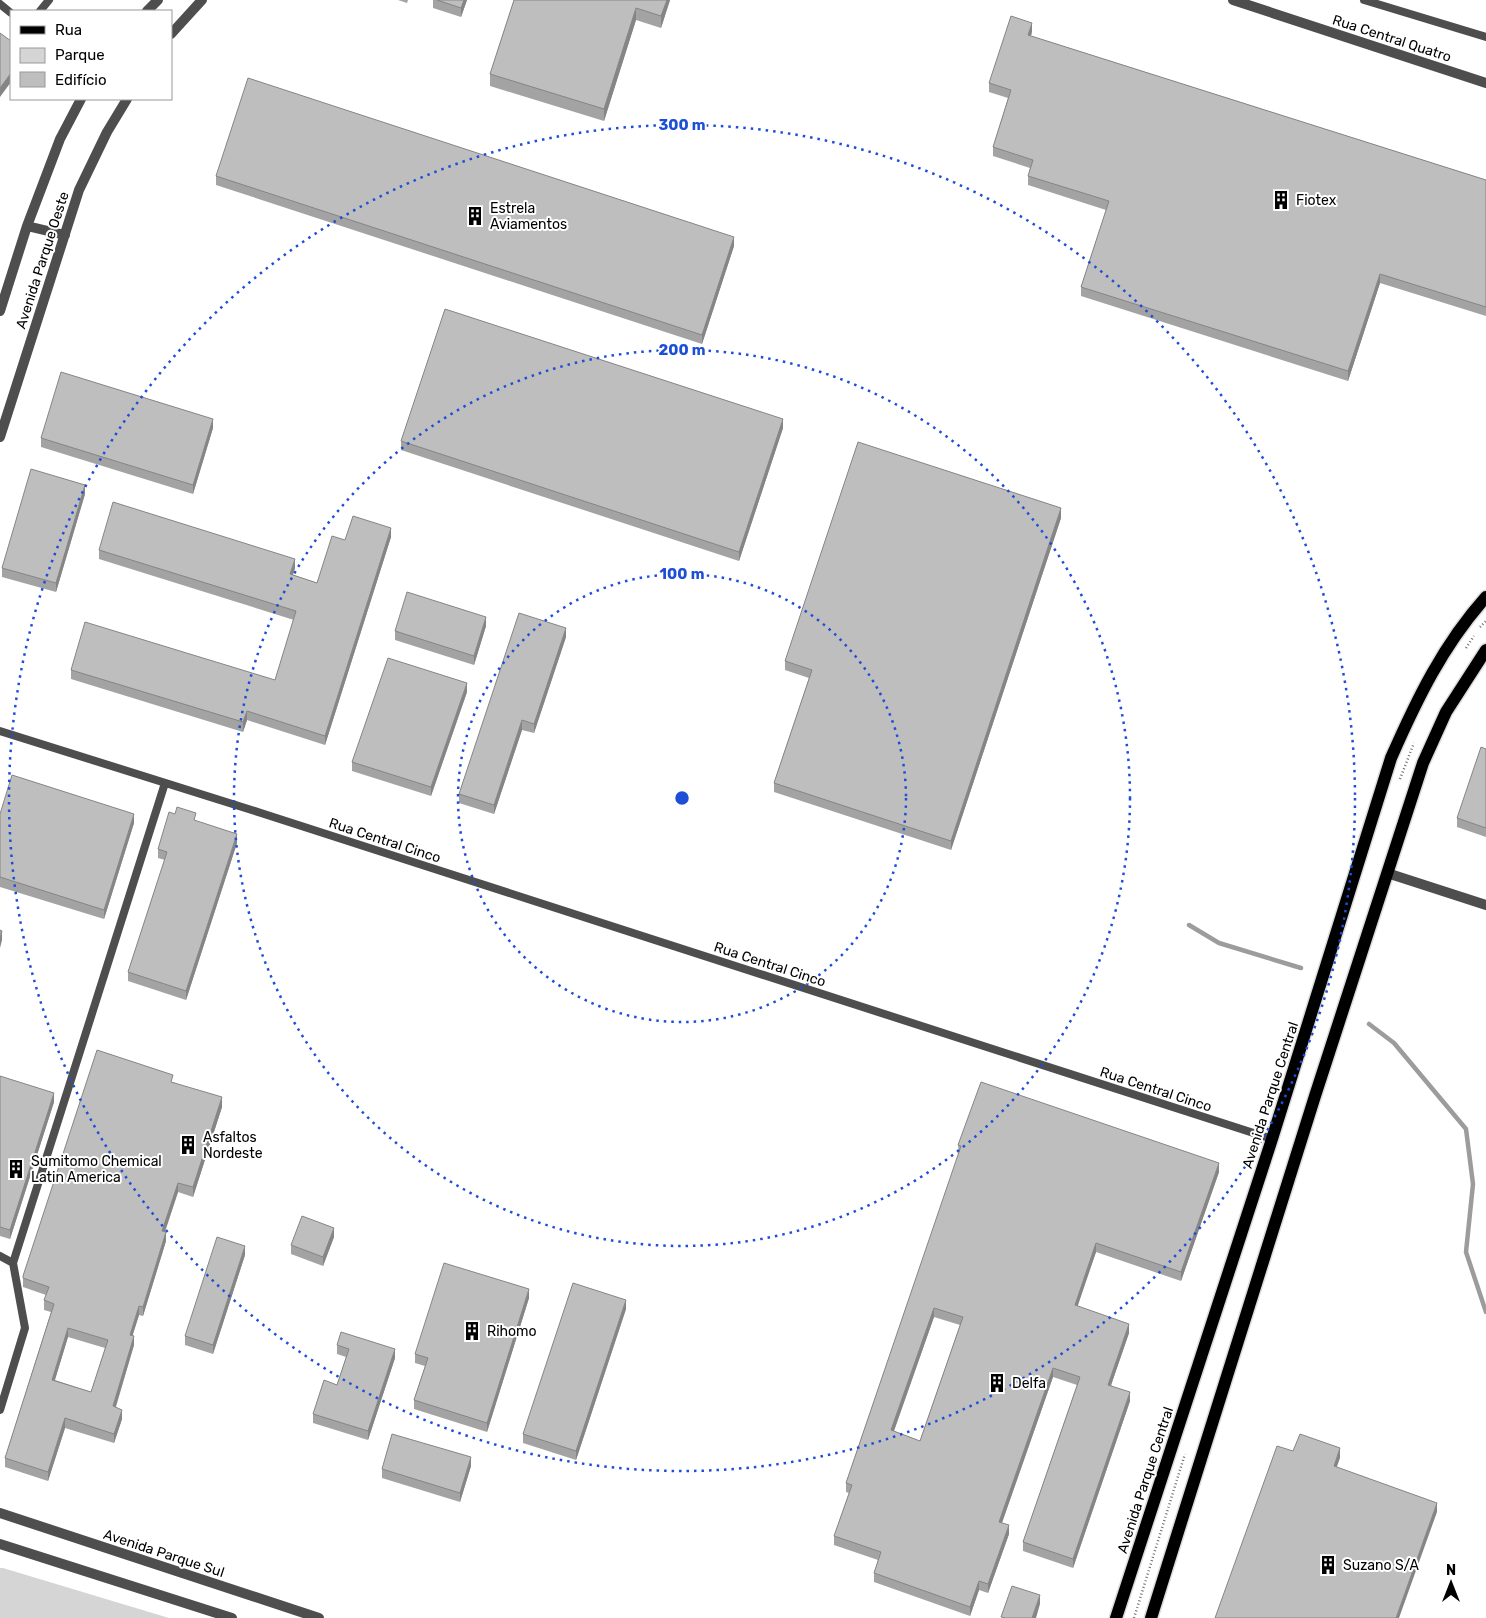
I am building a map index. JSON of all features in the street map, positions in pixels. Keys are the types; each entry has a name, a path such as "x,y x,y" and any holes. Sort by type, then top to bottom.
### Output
{"main road":[{"name":"Avenida Parque Central","path":"1116,1618 1272,1139 1392,758 1416,702 1435,666 1450,643 1486,597"},
{"path":"1151,1618 1423,763 1450,706 1486,650"}],"street":[{"path":"148,10 158,0"},
{"path":"172,33 202,0"},
{"name":"Rua Central Quatro","path":"1233,0 1486,83"},
{"name":"Avenida Parque Oeste","path":"0,311 27,226 60,139 81,100"},
{"name":"Avenida Parque Oeste","path":"0,436 79,190 93,159 126,100"},
{"path":"27,226 65,235"},
{"path":"1387,873 1486,905"},
{"name":"Avenida Parque Sul","path":"0,1513 319,1618"},
{"path":"0,1544 232,1618"}],"lane":[{"path":"41,10 49,0"},
{"path":"1364,0 1486,37"},
{"path":"1394,9 1396,0"},
{"path":"0,4 10,12"},
{"name":"Rua Central Cinco","path":"0,730 1272,1139"},
{"path":"0,1410 25,1328 13,1263 165,783"},
{"path":"0,1256 13,1263"},
{"path":"0,1380 9,1383"}],"green space":[{"path":"0,1568 3,1568 169,1618 0,1618"}],"building":[{"path":"437,0 464,0 461,8"},
{"path":"514,0 667,0 661,16 636,8 604,109 490,74"},
{"name":"Fiotex","path":"1011,16 1032,23 1028,35 1486,180 1486,307 1380,274 1348,371 1081,287 1109,201 1028,176 1033,160 993,147 1011,90 989,83"},
{"path":"0,33 10,40 10,74 0,88"},
{"name":"Estrela Aviamentos","path":"248,78 734,237 702,335 216,176"},
{"path":"445,309 783,419 739,552 401,441"},
{"path":"61,372 213,419 193,485 41,438"},
{"path":"858,442 1061,508 951,841 774,783 812,670 785,661"},
{"path":"31,469 85,485 56,583 2,568"},
{"path":"113,502 295,559 290,574 317,583 332,536 345,540 353,516 391,528 325,736 247,711 243,722 71,670 85,622 275,680 296,611 99,550"},
{"path":"407,592 486,617 474,656 395,631"},
{"path":"519,613 566,628 534,724 522,720 494,805 459,794"},
{"path":"388,658 467,683 431,787 352,762"},
{"path":"1481,747 1486,749 1486,828 1457,818"},
{"path":"12,775 134,814 104,910 0,877 0,814"},
{"path":"177,807 196,813 194,820 237,834 186,991 128,972 167,852 158,849 169,812 175,814"},
{"path":"97,1050 173,1075 171,1082 222,1097 193,1187 178,1183 162,1231 166,1232 143,1307 139,1306 130,1335 134,1336 113,1406 122,1410 114,1434 65,1418 48,1472 5,1458 54,1304 44,1300 49,1287 23,1278","holes":["68,1328 108,1340 91,1392 52,1380"]},
{"name":"Sumitomo Chemical Latin America","path":"0,1076 54,1093 10,1230 0,1227"},
{"name":"Delfa","path":"981,1082 1219,1163 1181,1272 1096,1243 1075,1305 1129,1324 1108,1385 1130,1392 1073,1559 1023,1542 1080,1377 1053,1368 999,1522 1009,1525 988,1584 979,1581 970,1607 874,1573 881,1552 834,1536 852,1485 846,1483 961,1146 958,1145","holes":["934,1308 963,1317 920,1441 891,1430"]},
{"path":"302,1216 334,1228 323,1257 291,1245"},
{"path":"217,1237 245,1246 213,1345 185,1336"},
{"name":"Rihomo","path":"444,1263 529,1289 487,1423 414,1400 428,1358 415,1354"},
{"name":"Rihomo","path":"573,1283 626,1300 576,1451 523,1434"},
{"path":"341,1332 395,1349 368,1431 313,1414 324,1380 337,1385 349,1349 337,1345"},
{"path":"392,1434 471,1457 460,1493 382,1469"},
{"name":"Suzano S/A","path":"1300,1434 1340,1448 1334,1466 1437,1503 1396,1618 1215,1618 1277,1446 1293,1451"},
{"path":"1012,1586 1040,1595 1032,1618 1001,1617"}],"waterway":[{"path":"1189,925 1219,943 1301,968"},
{"path":"1369,1024 1394,1043 1466,1129 1473,1184 1466,1252 1486,1312"}],"place":[{"name":"Fiotex","path":"1281,200"},
{"name":"Estrela Aviamentos","path":"475,216"},
{"name":"Asfaltos Nordeste","path":"188,1145"},
{"name":"Sumitomo Chemical Latin America","path":"16,1169"},
{"name":"Rihomo","path":"472,1331"},
{"name":"Delfa","path":"997,1383"},
{"name":"Suzano S/A","path":"1328,1565"}]}
